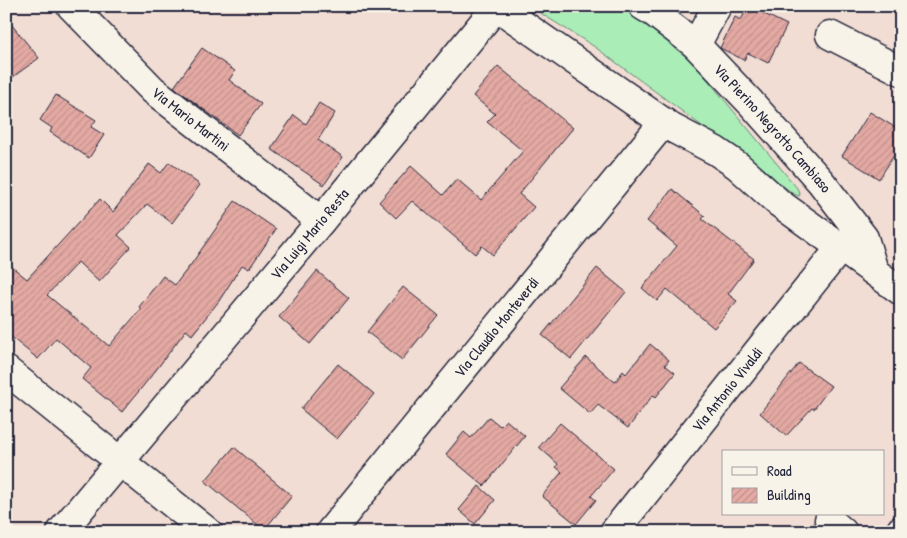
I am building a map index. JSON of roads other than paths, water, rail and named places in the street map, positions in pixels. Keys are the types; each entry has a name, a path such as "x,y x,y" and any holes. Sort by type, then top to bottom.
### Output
{"street":[{"name":"Via Mario Martini","path":"71,6 153,90 321,221"},
{"name":"Via Luigi Mario Resta","path":"61,532 321,221 497,6"},
{"path":"497,6 668,125 716,151 738,166 779,203 901,291"},
{"name":"Via Pierino Negrotto Cambiaso","path":"643,6 696,45 751,103 821,182 864,238 874,271"},
{"path":"696,45 717,6"},
{"path":"830,35 901,71"},
{"name":"Via Claudio Monteverdi","path":"330,532 668,125"},
{"name":"Via Antonio Vivaldi","path":"614,532 841,247"},
{"path":"6,370 208,532"}]}
